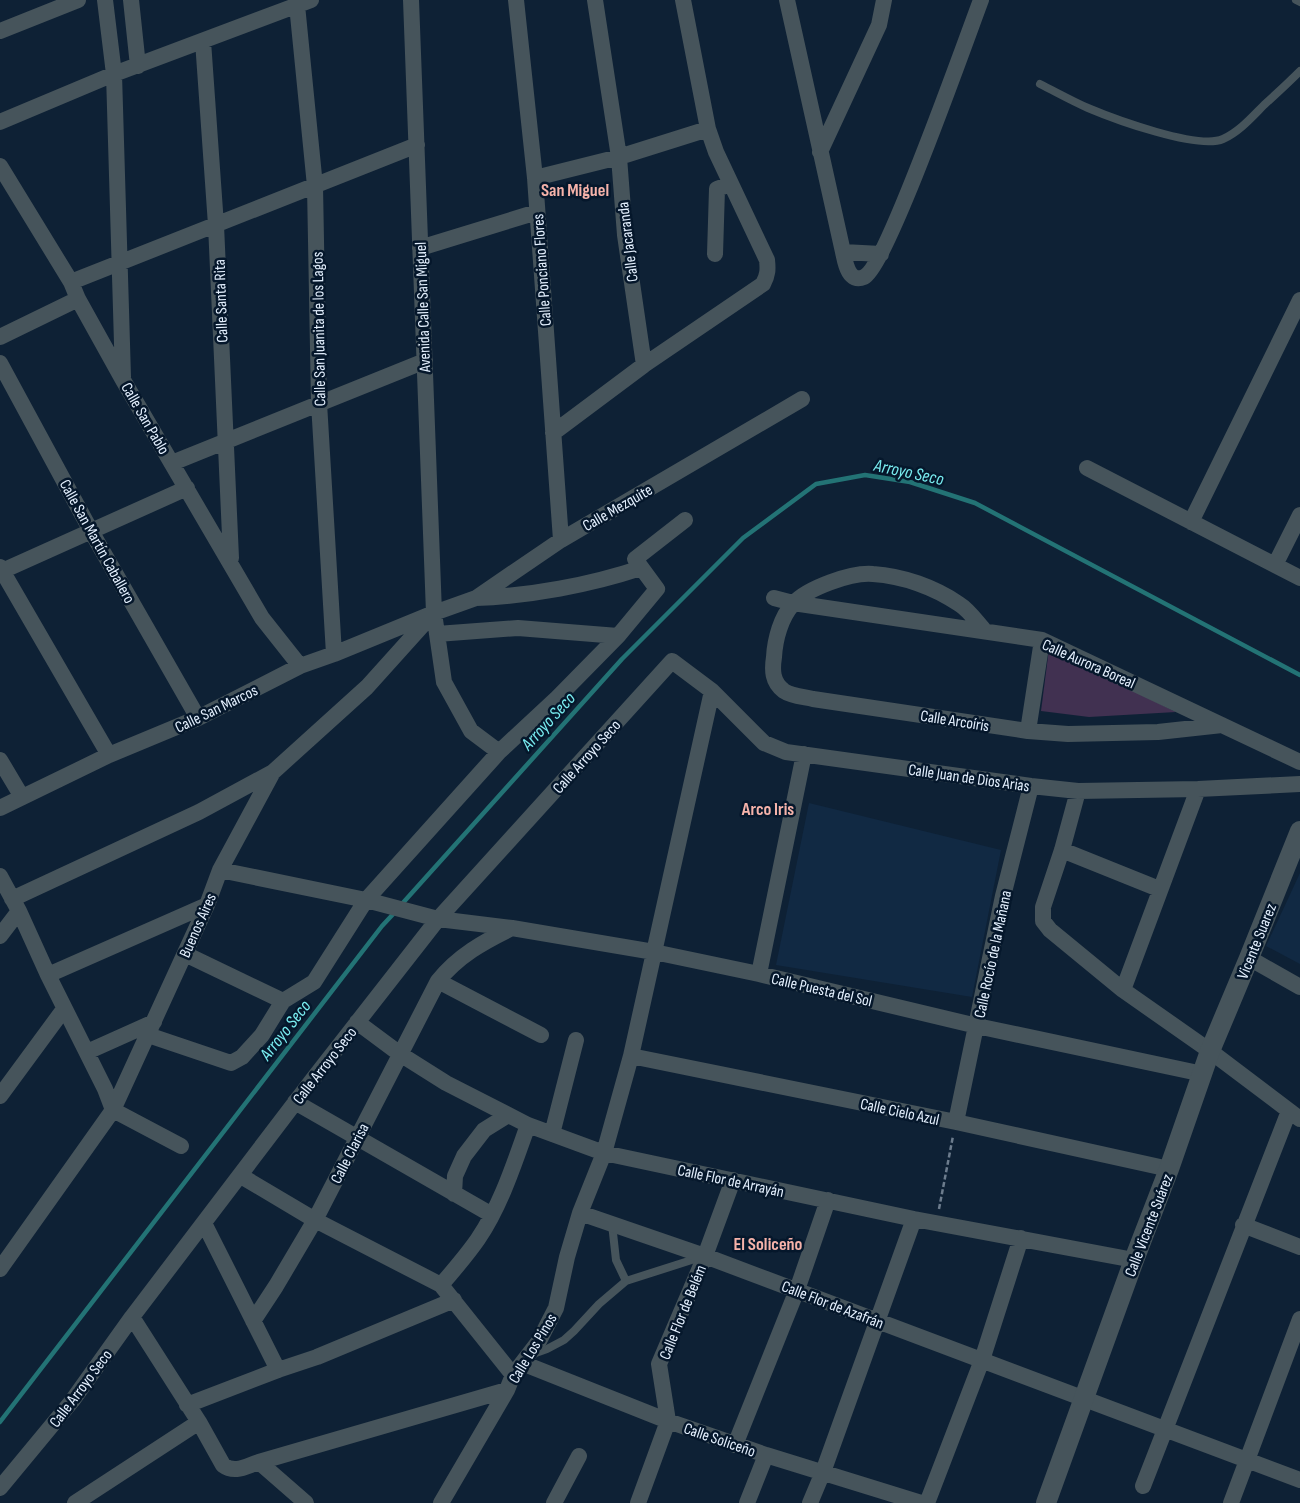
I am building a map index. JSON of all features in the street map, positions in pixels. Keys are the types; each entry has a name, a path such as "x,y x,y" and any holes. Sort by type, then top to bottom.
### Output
{"street":[{"path":"0,31 78,0"},
{"path":"105,0 114,74 124,380"},
{"path":"131,0 138,66"},
{"name":"Avenida Calle San Miguel","path":"411,0 434,613 444,682 471,731 499,752"},
{"name":"Calle Ponciano Flores","path":"516,0 537,212 561,540"},
{"name":"Calle Jacaranda","path":"595,0 618,156 625,236 644,365"},
{"path":"553,433 644,365 763,284 768,271 767,260 730,184 708,130 683,0"},
{"path":"787,0 843,252 849,273 853,277 859,278 868,274 881,254 932,134 981,0"},
{"path":"820,152 879,25 884,0"},
{"path":"0,122 114,74 304,2"},
{"name":"Calle San Juanita de los Lagos","path":"304,2 315,186 319,403 334,654"},
{"name":"Calle Santa Rita","path":"203,41 216,225 231,562"},
{"path":"534,178 708,130"},
{"path":"71,282 417,145"},
{"name":"Calle San Pablo","path":"0,166 71,282 78,299 124,380 262,618 300,666"},
{"path":"715,254 717,189 730,184"},
{"path":"420,248 537,212"},
{"path":"843,252 881,254"},
{"path":"0,337 78,299"},
{"path":"1191,522 1296,319 1300,300"},
{"path":"172,463 425,361"},
{"name":"Calle San Martín Caballero","path":"0,363 91,531 198,718"},
{"name":"Calle Mezquite","path":"434,613 476,598 561,540 802,399"},
{"path":"1087,468 1300,578"},
{"path":"109,755 1,570 187,488"},
{"path":"1275,565 1300,515"},
{"path":"476,598 511,597 609,578 638,563 685,520"},
{"path":"87,1052 151,1029 231,1063 242,1057 262,1035 283,1001 314,982 366,900 499,752 557,698 618,636 656,589 638,563"},
{"path":"793,603 816,588 845,577 871,574 902,578 940,593 961,605 985,631"},
{"name":"Calle Aurora Boreal","path":"774,598 793,603 1042,640 1300,762"},
{"name":"Calle Arcoíris","path":"793,603 783,620 775,642 772,672 777,684 785,692 813,699 1028,731 1100,734 1158,732 1222,725"},
{"name":"Calle San Marcos","path":"0,808 109,755 198,718 300,666 434,613"},
{"name":"Buenos Aires","path":"0,1268 113,1110 185,954 220,870 273,772 366,687 434,613"},
{"path":"437,634 518,628 618,636"},
{"path":"1028,731 1042,640"},
{"name":"Calle Juan de Dios Arias","path":"672,661 712,691 764,743 786,752 1078,791 1198,789 1300,784"},
{"name":"Calle Arroyo Seco","path":"0,1488 72,1402 132,1318 357,1022 431,917 672,661"},
{"name":"Calle Los Pinos","path":"441,1503 517,1371 539,1341 556,1308 567,1257 580,1213 604,1153 631,1056 712,691"},
{"path":"760,974 804,754"},
{"path":"0,760 22,798"},
{"path":"0,936 16,905 199,812 273,772"},
{"name":"Calle Rocío de la Mañana","path":"956,1122 1003,896 1031,786"},
{"path":"1123,990 1159,889 1198,789"},
{"path":"1078,791 1062,850 1043,906 1043,921 1050,930 1123,990 1210,1051 1295,1115 1243,1225 1143,1486"},
{"name":"Vicente Suarez","path":"1210,1051 1297,844"},
{"path":"1062,850 1159,889"},
{"name":"Calle Puesta del Sol","path":"220,870 366,900 431,917 512,928 654,952 760,974 977,1026 1203,1074"},
{"path":"0,876 16,905 64,1009 105,1089 113,1110 181,1146"},
{"path":"48,975 206,905"},
{"name":"Calle Clarisa","path":"253,1321 315,1220 438,981 460,958 483,942 512,928"},
{"path":"185,954 283,1001"},
{"path":"1249,958 1300,987"},
{"path":"438,981 541,1035"},
{"path":"0,1096 64,1009"},
{"name":"Calle Flor de Arrayán","path":"357,1022 400,1054 446,1082 528,1125 604,1153 914,1219 1134,1260"},
{"path":"552,1134 576,1040"},
{"name":"Calle Vicente Suárez","path":"1046,1503 1169,1169 1210,1051"},
{"name":"Calle Cielo Azul","path":"631,1056 956,1122 1169,1169"},
{"path":"295,1102 356,1139 492,1215"},
{"path":"454,1194 455,1176 464,1156 484,1130 508,1114"},
{"path":"441,1285 478,1239 492,1215 528,1125"},
{"path":"132,1318 199,1422 223,1466 229,1470 236,1470 517,1371 441,1285 315,1220 240,1176"},
{"name":"Calle Flor de Belém","path":"638,1503 668,1421 660,1364 705,1256 733,1180"},
{"path":"735,1444 797,1290 828,1200"},
{"name":"Calle Flor de Azafrán","path":"580,1213 797,1290 876,1322 1300,1480"},
{"path":"810,1503 823,1472 914,1219"},
{"path":"204,1223 278,1370"},
{"path":"1243,1225 1300,1247"},
{"path":"927,1503 982,1360 1020,1238"},
{"path":"187,1405 317,1357 454,1300"},
{"path":"1231,1503 1300,1319"},
{"name":"Calle Soliceño","path":"517,1371 766,1455 921,1503"},
{"path":"74,1503 199,1422"},
{"path":"747,1503 766,1455"},
{"path":"554,1503 579,1456"},
{"path":"259,1462 306,1503"}],"lane":[{"path":"1296,0 1300,2"},
{"path":"1040,84 1086,107 1114,118 1196,141 1210,142 1223,139 1240,128 1300,72"},
{"path":"612,1224 616,1260 626,1281"},
{"path":"517,1371 547,1349 564,1340 599,1304 626,1281 705,1256"}],"path":[{"path":"937,1223 956,1122"}],"shaded area":[{"path":"1049,649 1176,712 1089,717 1041,711"},
{"path":"809,803 1001,850 972,997 776,965"},
{"path":"1300,873 1300,964 1266,946"}],"waterway":[{"name":"Arroyo Seco","path":"401,905 622,659 743,538 816,484 865,475 910,482 975,503 1300,675"},
{"name":"Arroyo Seco","path":"0,1422 382,926 396,911"}],"district":[{"name":"San Miguel","path":"575,190"},
{"name":"Arco Iris","path":"768,809"},
{"name":"El Soliceño","path":"768,1244"}]}
